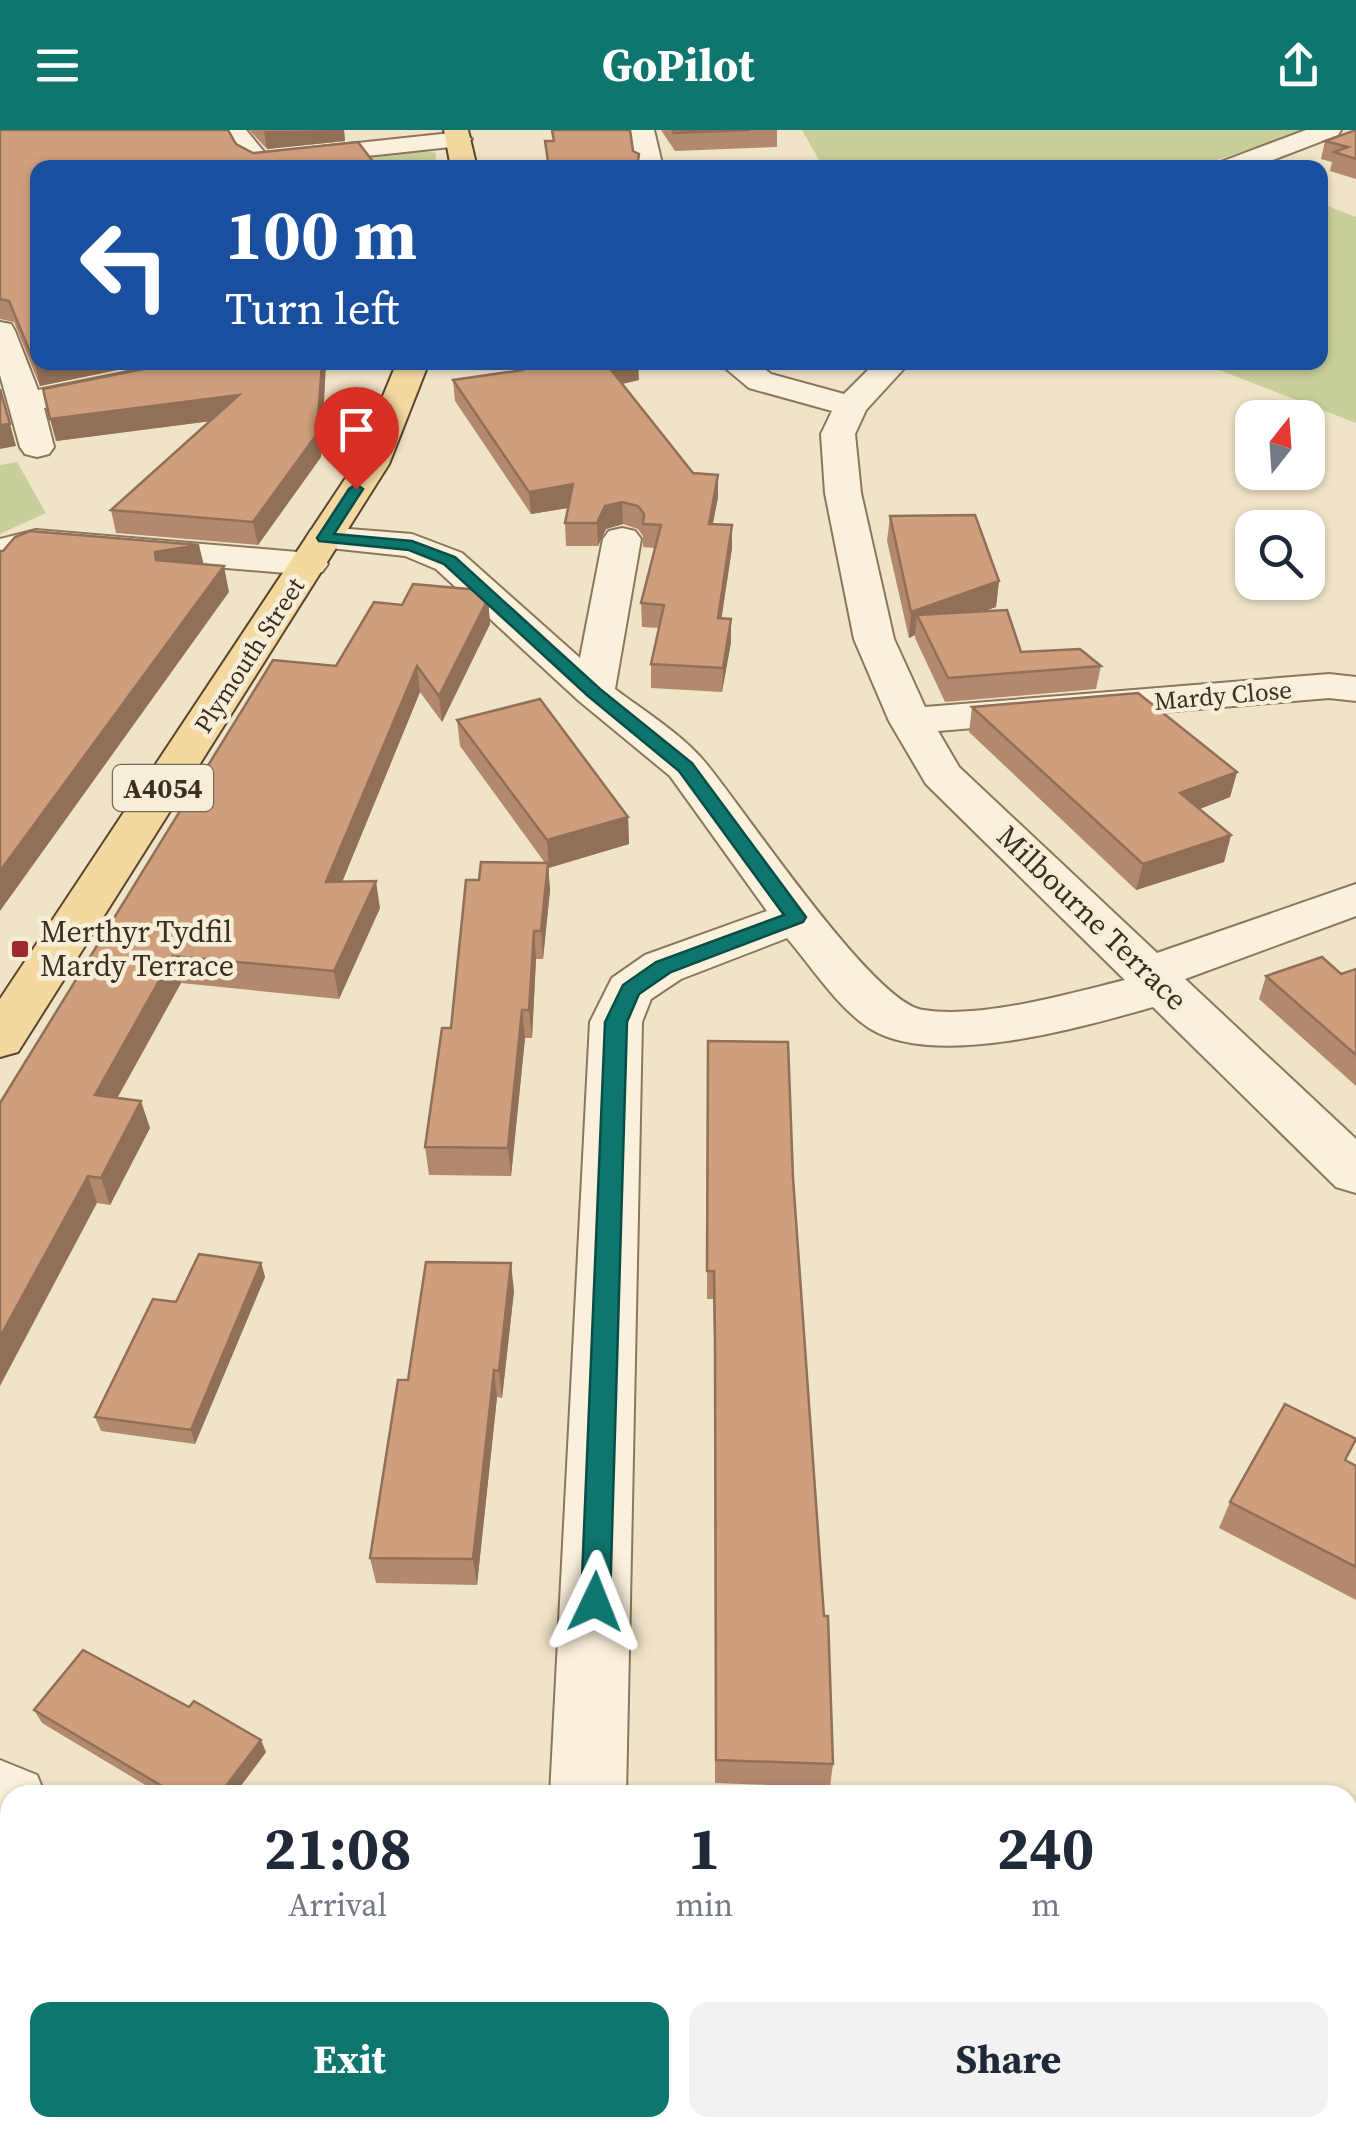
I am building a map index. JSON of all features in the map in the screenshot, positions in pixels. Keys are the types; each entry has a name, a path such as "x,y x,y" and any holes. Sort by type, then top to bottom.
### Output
{"main road":[{"path":"458,134 463,160"},
{"name":"Plymouth Street","path":"0,1039 372,464 410,370"}],"street":[{"path":"234,130 251,156 258,160"},
{"path":"642,130 648,160"},
{"path":"1248,160 1329,130"},
{"path":"267,160 458,134"},
{"path":"0,331 26,402 37,447"},
{"path":"26,402 189,370"},
{"path":"744,370 760,382 851,406 888,370"},
{"name":"Milbourne Terrace","path":"851,406 838,434 844,493 874,640 910,721 942,775 1356,1172"},
{"path":"594,692 622,539"},
{"path":"0,556 19,543 36,541 316,550 412,545 449,561 594,692 686,767 796,917 873,1006 892,1019 920,1028 974,1029 1140,994 1156,978 1356,898"},
{"name":"Mardy Close","path":"910,721 1328,686 1356,688"},
{"path":"588,1785 616,1022 630,990 663,967 796,917"}],"green space":[{"path":"802,130 1307,130 1217,160 819,160"},
{"path":"423,150 436,153 436,160 365,157"},
{"path":"1328,206 1356,217 1356,423 1325,411 1325,400 1297,400 1219,370 1328,370"},
{"path":"17,462 46,513 0,534 0,465"}],"building":[{"path":"0,130 228,130 236,144 253,153 358,142 372,160 30,160 30,352 9,301 0,299"},
{"path":"552,130 630,130 638,160 548,160 545,141 554,141"},
{"path":"673,130 750,130 674,133"},
{"path":"1356,130 1356,159 1334,152 1348,147 1325,141"},
{"path":"139,370 321,370 317,434 253,522 111,510 239,395 50,419 43,389"},
{"path":"523,370 611,370 693,473 718,475 709,524 732,525 718,618 731,619 723,668 651,664 664,605 641,603 661,525 643,524 644,514 638,506 622,502 605,506 597,523 565,523 573,484 529,492 453,380"},
{"path":"0,389 10,424 0,425"},
{"path":"975,515 999,581 911,612 890,516"},
{"path":"30,531 199,545 155,552 156,560 224,566 0,871 0,551 15,537"},
{"path":"413,584 479,590 488,599 439,696 417,666 326,882 376,881 334,971 173,956 95,1095 141,1101 101,1178 88,1176 0,1337 0,1103 273,660 336,666 374,602 402,605"},
{"path":"1007,610 1021,652 1080,649 1101,666 948,678 917,615"},
{"path":"1138,693 1237,772 1180,793 1231,835 1143,864 972,707"},
{"path":"540,699 628,817 547,840 457,720"},
{"path":"481,862 548,863 541,931 534,931 529,1010 522,1010 508,1148 425,1147 442,1028 451,1028 466,880 479,880"},
{"path":"1322,957 1341,974 1356,969 1356,1055 1266,976"},
{"path":"708,1041 788,1042 793,1178 824,1616 828,1616 833,1764 716,1760 715,1342 714,1271 707,1271"},
{"path":"199,1254 261,1263 191,1430 95,1417 153,1299 176,1302"},
{"path":"426,1262 511,1263 499,1371 494,1370 473,1559 370,1558 398,1380 408,1380"},
{"path":"1285,1404 1356,1439 1345,1460 1356,1466 1356,1567 1230,1502"},
{"path":"83,1650 189,1707 194,1701 261,1740 227,1785 160,1785 34,1710"}],"place":[{"name":"Merthyr Tydfil Mardy Terrace","path":"20,949"}],"route":[{"path":"356,489 324,538 412,545 449,561 594,692 686,767 796,917 663,967 630,990 616,1022 595,1602"}]}
